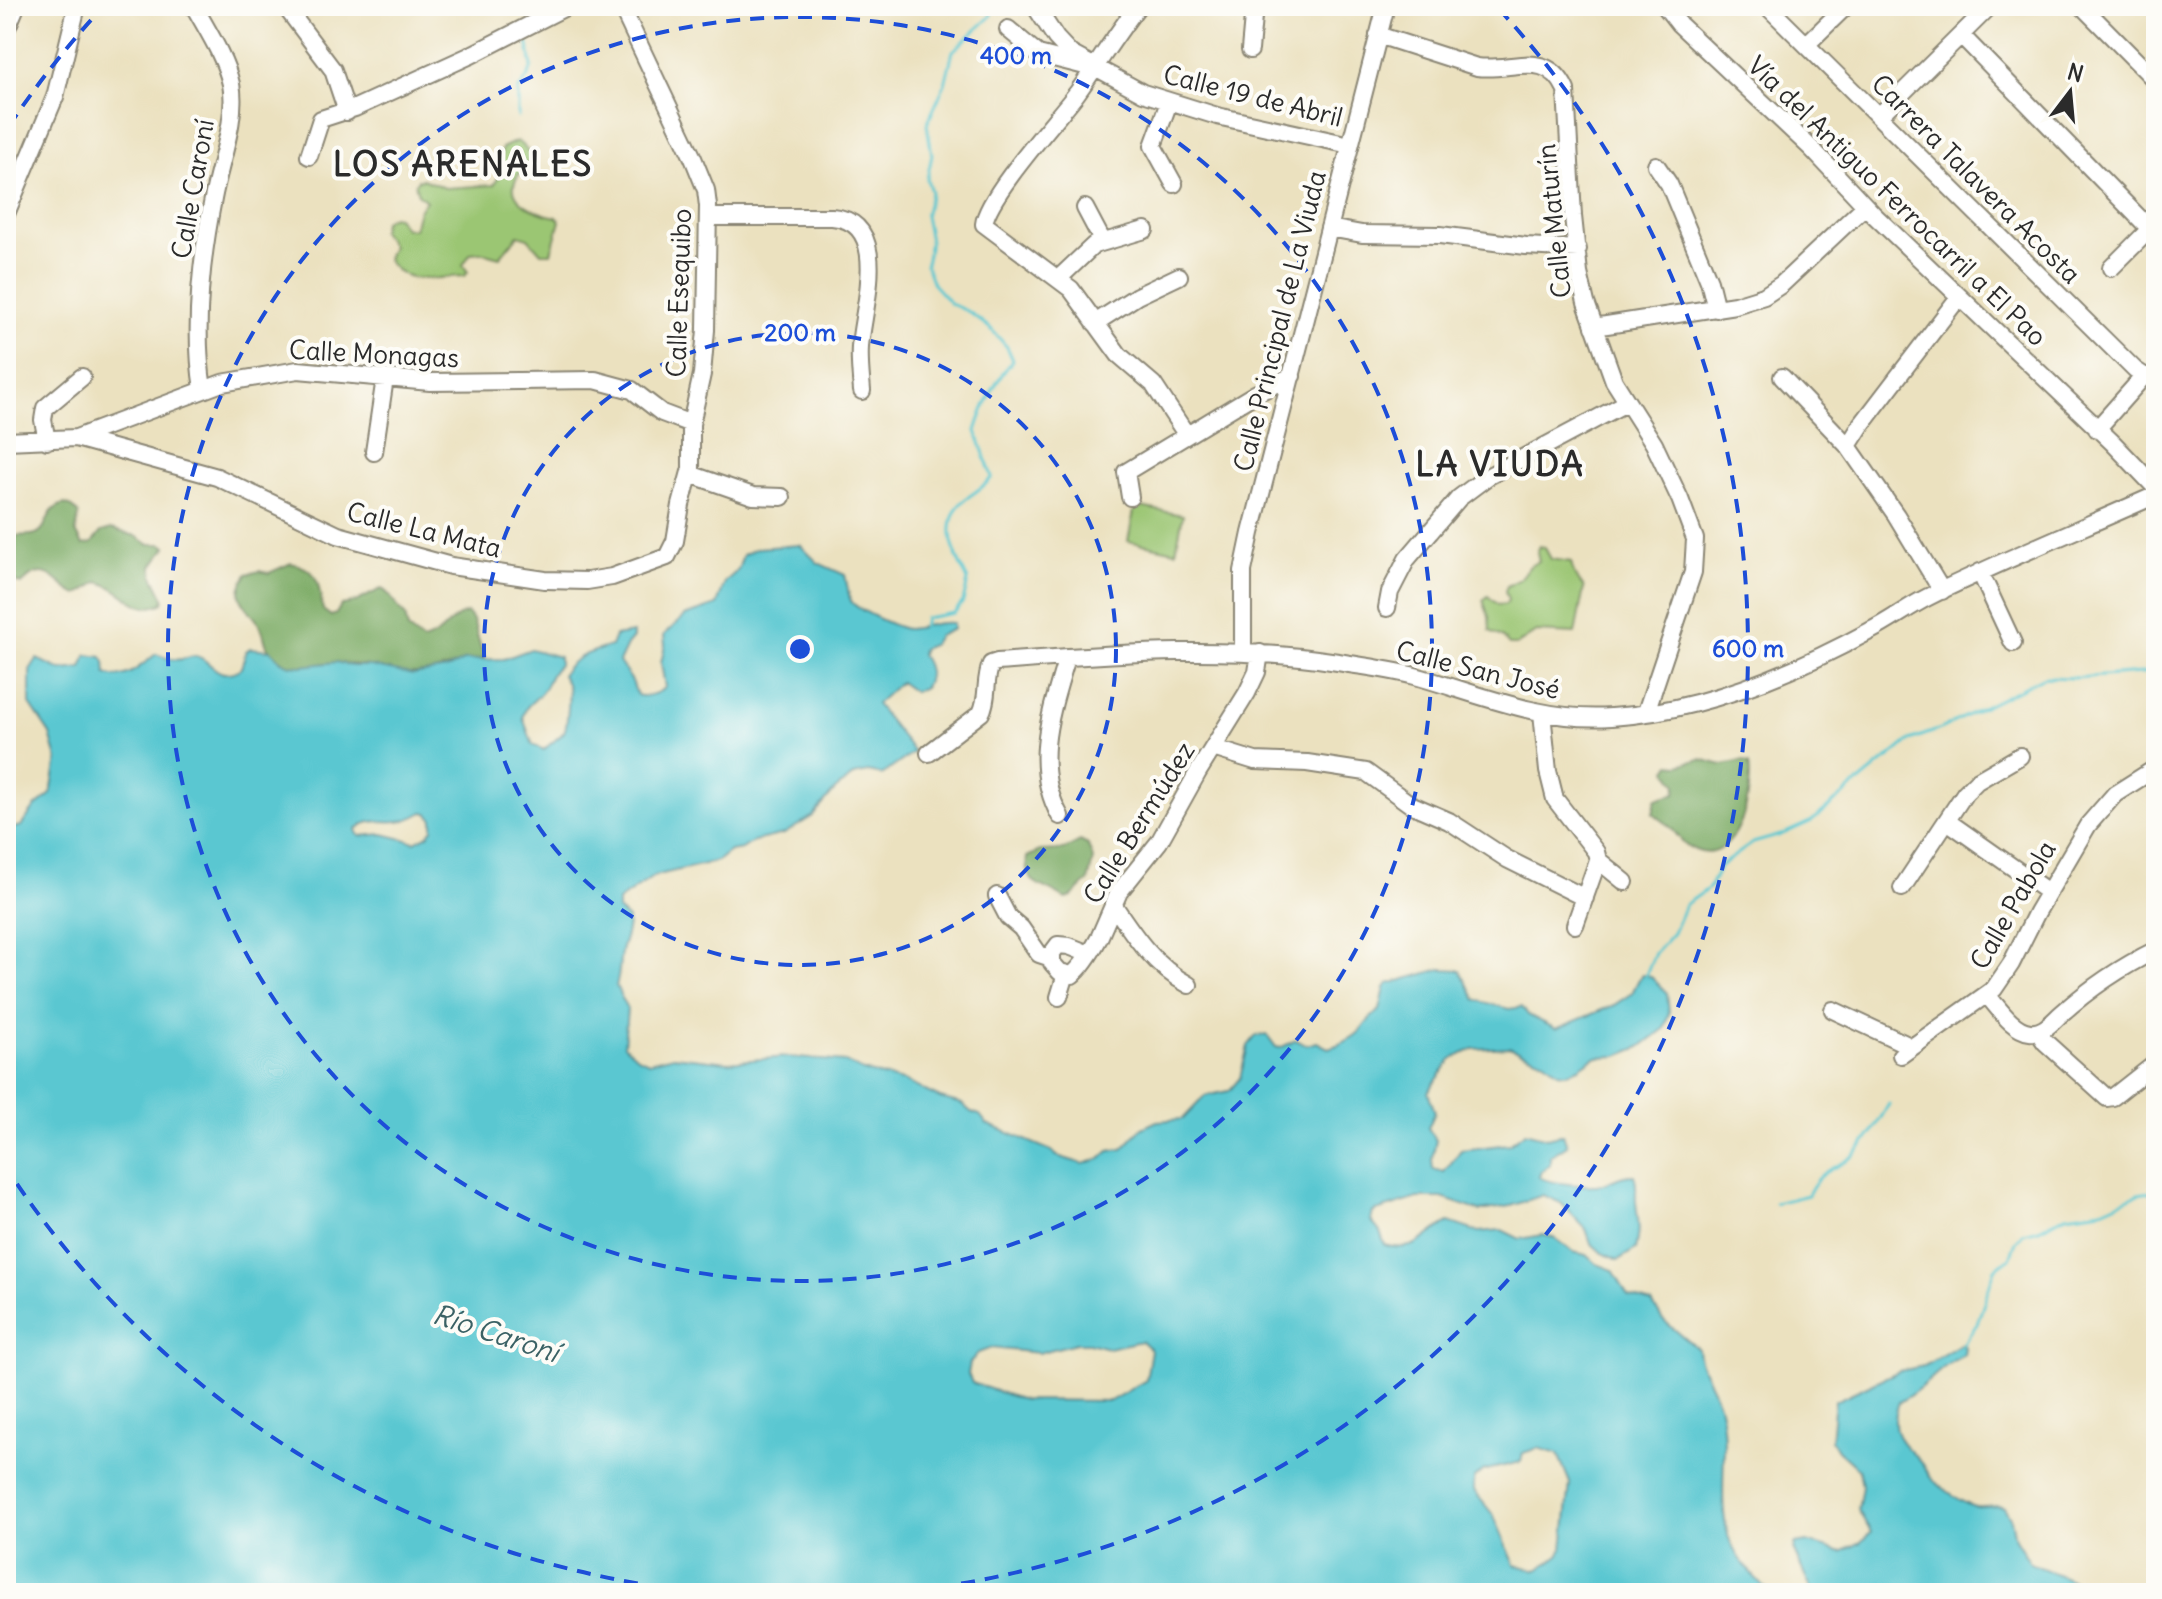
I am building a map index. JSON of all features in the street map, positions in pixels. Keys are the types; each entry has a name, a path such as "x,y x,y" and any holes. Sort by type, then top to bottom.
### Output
{"main road":[{"path":"6,18 11,6"},
{"path":"6,25 11,6"}],"street":[{"path":"6,214 55,97 77,6"},
{"name":"Calle Caroní","path":"194,6 228,74 232,97 204,251 199,333 203,389"},
{"path":"285,6 333,70 347,112"},
{"path":"309,156 321,119 347,112 469,56 567,6"},
{"name":"Calle 19 de Abril","path":"1035,6 1062,46 1128,86 1169,102 1231,119 1350,145"},
{"path":"1138,6 1008,180 984,220 991,230 1079,298 1119,355 1153,384 1186,434"},
{"path":"1250,50 1254,6"},
{"name":"Calle Principal de La Viuda","path":"1243,652 1245,558 1386,6"},
{"name":"Vía del Antiguo Ferrocarril a El Pao","path":"1665,6 1679,24 1812,149 1865,206 2156,488"},
{"name":"Carrera Talavera Acosta","path":"1767,6 2018,255 2153,376"},
{"path":"1807,44 1846,6"},
{"path":"1879,116 1990,6"},
{"path":"2082,6 2155,77"},
{"name":"Calle Esequibo","path":"624,7 706,190 709,217 705,352 691,424 690,474 673,549"},
{"path":"1008,29 1038,54 1060,62 1094,68"},
{"name":"Calle Maturín","path":"1378,35 1477,67 1491,69 1531,63 1548,69 1566,90 1570,172 1582,287 1604,357 1626,403 1654,444 1695,539 1693,572 1646,712"},
{"path":"1961,35 2153,226 2111,268"},
{"path":"1169,102 1153,146 1174,184"},
{"path":"1656,165 1669,184 1709,281 1716,309"},
{"path":"1594,327 1716,309 1753,300 1772,291 1865,206"},
{"path":"1085,208 1103,242"},
{"path":"709,217 832,217 847,219 857,225 863,236 869,274 868,303 860,347 862,391"},
{"path":"1329,228 1362,234 1440,235 1578,249"},
{"path":"1058,279 1086,251 1103,242 1145,230"},
{"path":"1095,323 1146,291 1179,276"},
{"path":"1848,446 1959,297"},
{"name":"Calle Monagas","path":"6,441 76,438 203,389 288,370 448,383 595,380 632,390 662,413 691,424"},
{"path":"1130,497 1126,472 1255,394 1292,376"},
{"path":"2097,429 2153,376"},
{"path":"47,441 45,408 82,377"},
{"path":"1782,377 1848,446 1896,515 1942,591"},
{"path":"374,452 385,378"},
{"path":"1387,608 1390,592 1407,559 1459,498 1497,471 1626,403"},
{"name":"Calle La Mata","path":"76,438 217,477 338,535 451,566 545,580 587,581 612,577 654,563 667,557 673,549"},
{"path":"690,474 753,496 782,497"},
{"name":"Calle San José","path":"929,753 981,713 985,707 991,664 1067,657 1260,653 1410,675 1560,717 1602,718 1646,712 1727,694 1797,668 1980,572 2156,495"},
{"path":"1980,572 2013,643"},
{"name":"Calle Bermúdez","path":"1059,997 1071,974 1089,954 1124,884 1159,842 1254,680 1260,653"},
{"path":"1060,816 1048,788 1046,742 1051,711 1067,657"},
{"path":"1542,713 1546,760 1557,804 1596,852 1598,860 1575,925"},
{"path":"1213,748 1255,761 1307,763 1366,772 1410,804 1449,821 1507,859 1587,893"},
{"path":"1902,888 1970,787 2020,756"},
{"name":"Calle Pabola","path":"1833,1010 1906,1051 1987,995 2011,964 2080,836 2100,809 2115,794 2156,768"},
{"path":"1947,821 2048,892"},
{"path":"1580,834 1588,857 1587,893"},
{"path":"1598,860 1625,882"},
{"path":"997,896 1008,917 1021,928 1039,954 1051,958 1055,968 1071,974"},
{"path":"1113,904 1151,956 1169,973 1189,985"},
{"path":"1051,958 1058,945 1089,954"},
{"path":"1987,995 2016,1026 2026,1032 2038,1032 2090,990 2156,950"},
{"path":"2038,1032 2107,1098 2156,1063"}],"green space":[{"path":"517,141 530,155 514,185 518,199 560,221 551,253 541,253 528,238 518,235 500,257 471,253 463,265 468,272 464,276 421,279 402,274 394,268 387,259 392,246 381,231 384,221 392,216 397,217 405,228 414,229 419,210 426,201 418,194 415,184 418,180 445,188 494,185 498,178 502,148"},
{"path":"64,504 73,507 79,514 76,532 83,545 92,543 101,532 111,529 136,536 148,544 166,547 152,566 163,603 153,606 137,604 98,582 78,595 45,573 31,576 21,584 12,581 10,567 6,563 6,549 15,536 34,535 40,531 53,511"},
{"path":"1135,506 1183,515 1176,551 1128,541"},
{"path":"1540,546 1545,548 1551,559 1571,562 1574,574 1584,588 1575,634 1536,632 1516,645 1509,645 1490,631 1483,600 1488,596 1498,605 1506,604 1507,586 1520,579 1530,566 1539,561 1537,552"},
{"path":"291,563 313,574 319,586 323,610 331,616 341,605 382,589 405,615 408,629 423,641 467,613 473,620 484,659 413,674 352,664 296,666 283,662 267,647 258,622 242,601 240,590 247,574 260,571 269,573"},
{"path":"1700,759 1723,765 1742,761 1749,764 1749,791 1740,824 1722,848 1710,853 1687,845 1653,813 1656,799 1676,793 1677,784 1667,770 1671,764"},
{"path":"1080,841 1088,845 1093,859 1088,882 1073,895 1067,899 1031,879 1027,857 1040,851 1063,850"}],"water":[{"name":"Río Caroní","path":"800,545 818,563 845,575 851,601 868,613 908,629 953,623 953,629 922,649 928,674 924,687 914,692 900,682 876,704 914,752 882,775 868,772 854,775 835,790 813,816 784,834 754,841 742,849 730,851 717,861 654,876 618,901 618,910 628,919 616,986 627,1009 624,1045 637,1057 649,1062 673,1056 728,1062 787,1057 845,1062 962,1104 980,1115 987,1124 1052,1151 1057,1156 1083,1164 1100,1159 1109,1151 1122,1149 1142,1128 1157,1121 1183,1119 1205,1096 1229,1091 1240,1078 1248,1046 1256,1036 1267,1035 1280,1048 1296,1040 1307,1045 1317,1042 1328,1048 1351,1038 1380,1010 1388,984 1441,969 1460,970 1476,1000 1509,1009 1522,1007 1528,1015 1556,1029 1614,1005 1632,993 1641,975 1650,976 1667,993 1669,1013 1664,1029 1640,1047 1618,1056 1595,1057 1566,1073 1558,1072 1545,1061 1509,1047 1473,1049 1452,1059 1428,1092 1435,1112 1428,1128 1436,1140 1433,1169 1444,1172 1461,1150 1509,1144 1525,1132 1547,1138 1563,1134 1567,1145 1550,1156 1550,1164 1539,1177 1561,1183 1589,1185 1634,1175 1639,1225 1636,1249 1618,1260 1602,1253 1591,1243 1586,1229 1561,1203 1543,1195 1511,1206 1480,1211 1442,1198 1418,1198 1373,1212 1371,1221 1385,1245 1396,1247 1420,1242 1449,1222 1478,1232 1502,1230 1520,1239 1543,1235 1555,1238 1573,1252 1587,1255 1597,1264 1613,1270 1628,1296 1652,1303 1662,1319 1698,1349 1701,1364 1718,1400 1723,1424 1724,1506 1729,1538 1741,1561 1770,1593 6,1593 6,830 21,826 35,807 51,794 57,759 50,734 30,704 30,670 37,659 61,670 82,668 87,655 102,657 106,674 120,676 133,672 156,654 175,659 195,656 225,673 241,668 246,651 250,648 270,650 290,665 336,662 413,675 447,669 465,660 504,659 531,649 559,657 559,665 542,692 528,706 523,718 533,745 544,750 565,729 569,690 562,675 571,663 611,646 615,636 633,633 619,662 637,695 660,691 665,687 661,663 664,635 685,616 717,605 725,582 738,570 743,555 757,548","holes":["423,812 433,819 433,829 415,842 383,834 359,836 356,830 371,822 402,821","1141,1341 1151,1350 1146,1380 1110,1401 1023,1400 972,1383 968,1374 970,1363 978,1353 991,1348 1038,1353 1076,1343 1108,1348","1538,1448 1558,1454 1570,1483 1563,1549 1538,1570 1515,1565 1494,1516 1474,1491 1474,1478 1482,1471 1521,1462 1523,1453"]},
{"path":"1962,1343 1964,1355 1899,1402 1895,1422 1898,1436 1931,1478 1954,1496 1972,1506 2004,1507 2011,1519 2015,1539 2030,1563 2102,1593 1813,1593 1794,1551 1795,1544 1807,1542 1842,1552 1861,1542 1871,1532 1858,1510 1862,1486 1859,1470 1837,1450 1831,1440 1835,1401 1899,1371 1924,1366"}],"waterway":[{"path":"923,628 925,618 954,613 963,602 968,580 952,541 952,521 962,502 992,477 976,431 991,394 1013,360 1007,347 991,329 969,312 951,304 933,284 926,265 930,241 925,216 931,192 927,179 932,155 927,124 945,84 953,51 990,17 994,6"},
{"path":"518,117 518,91 532,66 526,35"},
{"path":"1644,979 1655,953 1673,933 1685,905 1709,888 1720,866 1753,843 1812,821 1910,740 1938,730 2044,677 2076,678 2156,672"},
{"path":"1775,1203 1808,1195 1819,1178 1861,1148 1889,1104"},
{"path":"1963,1344 1977,1324 1995,1269 2010,1258 2023,1233 2039,1229 2066,1215 2102,1210 2138,1194 2156,1191"}],"district":[{"name":"LOS ARENALES","path":"463,164"},
{"name":"LA VIUDA","path":"1500,464"}]}
